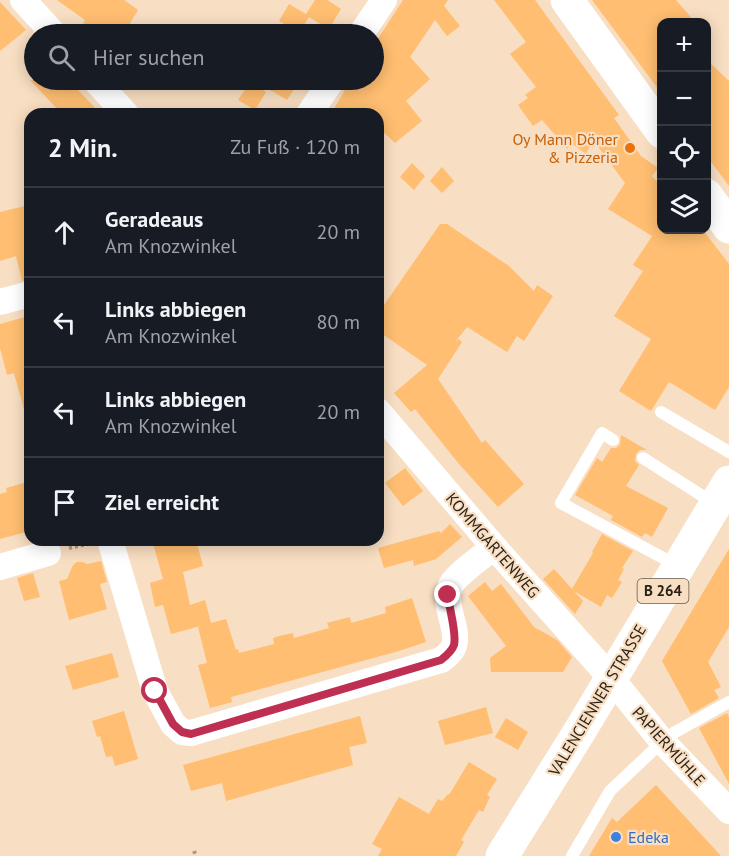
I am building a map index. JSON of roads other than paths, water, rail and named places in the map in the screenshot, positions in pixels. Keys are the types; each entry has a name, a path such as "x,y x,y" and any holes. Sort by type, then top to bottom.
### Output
{"main road":[{"path":"567,0 658,126"},
{"path":"711,202 729,227"},
{"name":"VALENCIENNER STRASSE","path":"502,856 722,493"}],"street":[{"path":"23,0 45,24"},
{"path":"368,24 384,0"},
{"path":"104,90 121,108"},
{"path":"313,108 325,90"},
{"path":"0,302 24,296"},
{"name":"KOMMGARTENWEG","path":"384,418 494,547 611,678"},
{"path":"101,546 155,691 173,724 182,732 191,734 441,660 454,646 448,595 451,585 456,578 494,547"},
{"path":"0,567 48,553"},
{"name":"PAPIERMÜHLE","path":"611,678 661,741 729,811"}],"lane":[{"path":"661,412 729,452"},
{"path":"613,440 602,433 561,503 678,566"},
{"path":"643,458 722,493"},
{"path":"572,856 610,791 661,741 729,702"}],"place":[{"name":"Oy Mann Döner & Pizzeria","path":"630,148"},
{"name":"Edeka","path":"616,837"}]}
